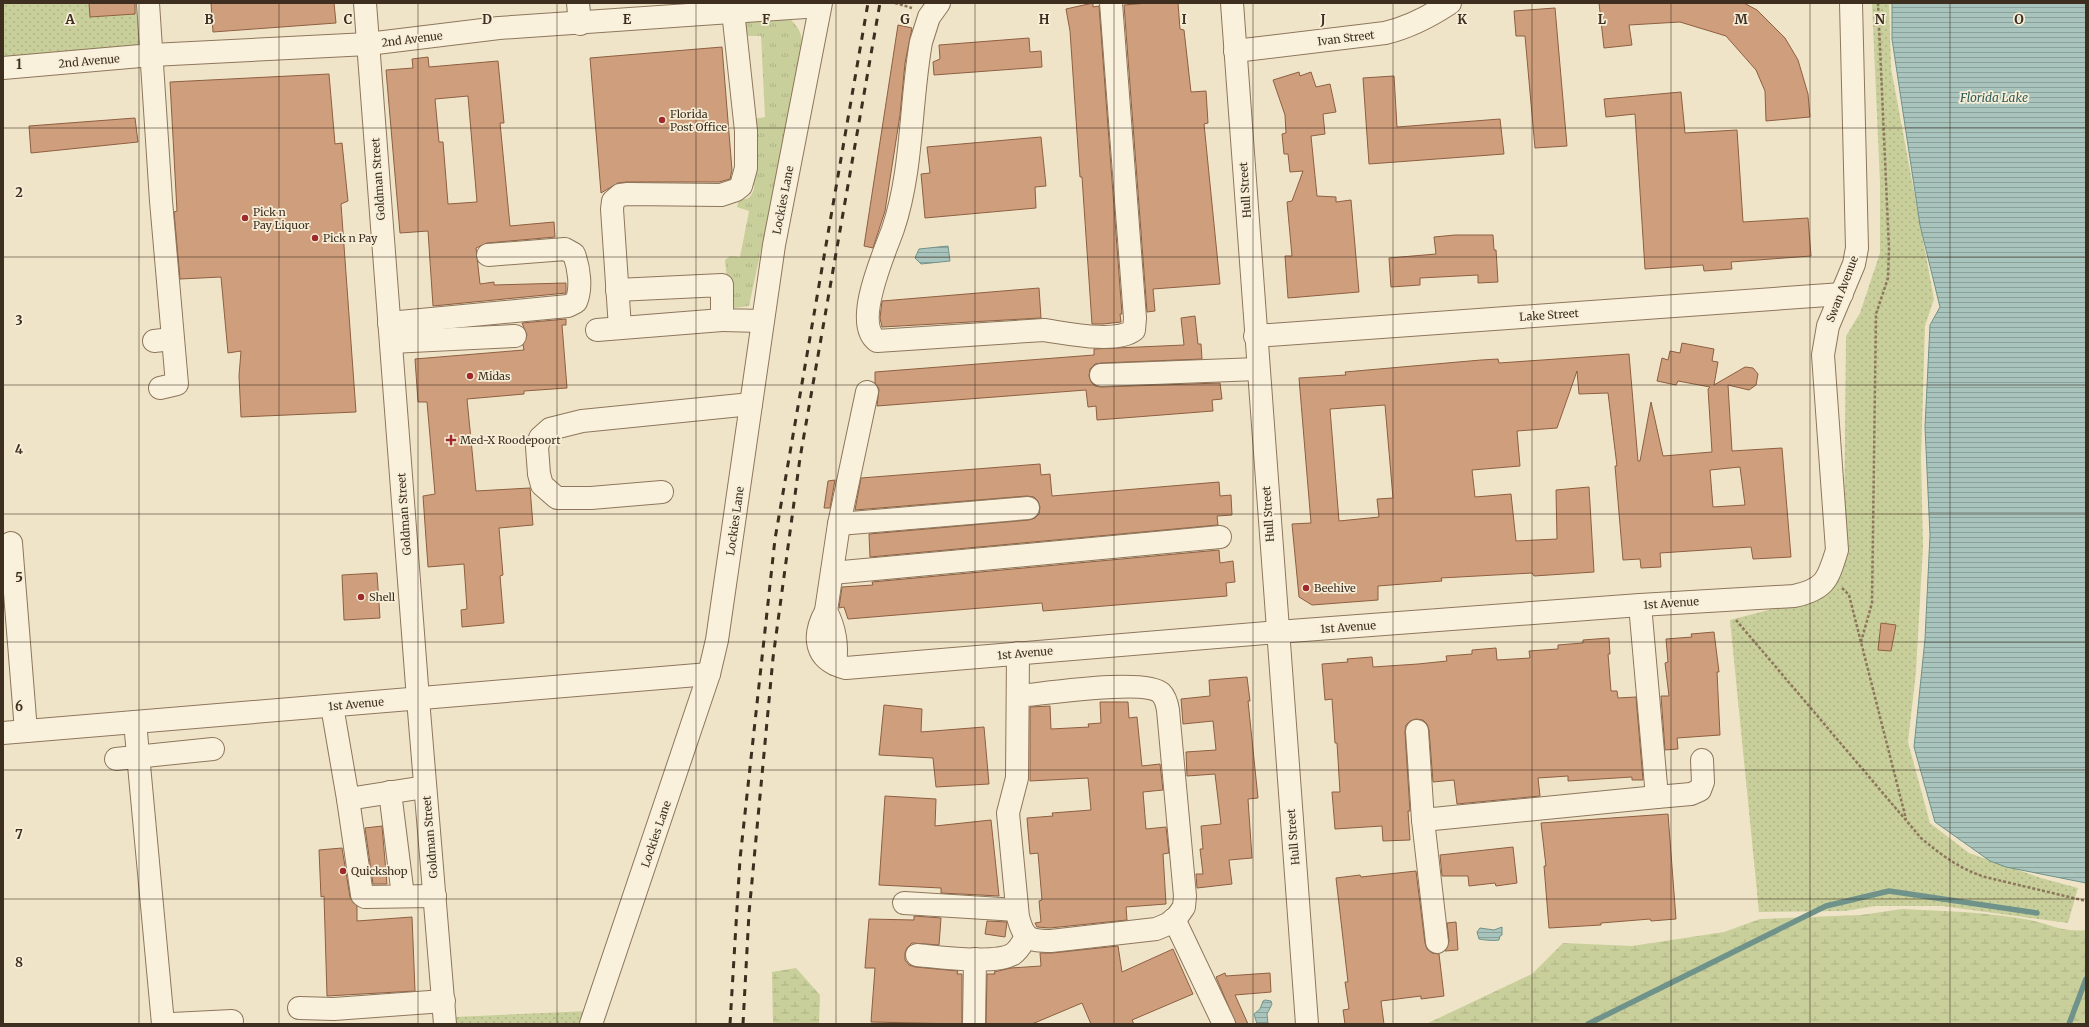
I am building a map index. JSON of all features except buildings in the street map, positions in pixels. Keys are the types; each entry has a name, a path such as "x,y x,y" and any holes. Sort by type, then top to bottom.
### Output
{"street":[{"path":"148,3 152,55 148,102 150,149 163,340 177,384 160,388"},
{"name":"Goldman Street","path":"365,3 418,699 446,1024"},
{"path":"939,3 929,17 921,42 900,204 873,286 868,322 870,332 877,341 1044,330 1070,334 1114,337 1124,335 1134,330 1135,318 1111,3"},
{"name":"Hull Street","path":"1232,3 1255,336 1307,1024"},
{"name":"Ivan Street","path":"1235,51 1386,33 1409,27 1450,3"},
{"name":"Swan Avenue","path":"1837,550 1823,355 1828,326 1854,264 1857,248 1851,3"},
{"name":"2nd Avenue","path":"3,68 152,55 368,44 499,28 579,14 634,11 733,11 821,4"},
{"name":"Lockies Lane","path":"591,1024 709,674 717,640 762,321 784,194 821,4"},
{"path":"620,328 612,209 613,201 620,195 721,195 736,190 741,186 746,168 746,131 733,11"},
{"path":"390,332 568,306 576,302 579,294 577,262 574,254 565,249 488,255"},
{"path":"617,290 722,285 722,320"},
{"name":"Lake Street","path":"1255,336 1842,294"},
{"path":"597,330 722,320 762,321"},
{"path":"390,332 516,336"},
{"path":"1101,374 1258,369"},
{"path":"867,392 839,524 832,573 1220,538"},
{"path":"662,492 591,498 558,498 542,484 539,474 537,447 540,438 550,429 582,421 751,404"},
{"path":"839,524 1028,508"},
{"path":"11,543 26,731"},
{"name":"1st Avenue","path":"832,573 826,611 835,632 836,653 834,664 846,668 1277,632 1640,605 1794,596 1810,593 1821,586 1829,575 1837,550"},
{"path":"1640,605 1657,797"},
{"path":"1018,653 1017,778 1008,813 1017,910 1021,930 1026,937 1034,941 1051,941 1156,929 1168,924 1184,907 1184,878 1168,710 1160,693 1151,688 1125,686 1018,696"},
{"name":"1st Avenue","path":"3,733 709,674"},
{"path":"332,706 348,799 362,895 365,897 435,896"},
{"path":"135,722 163,1024"},
{"path":"1417,731 1423,820 1437,942"},
{"path":"116,759 138,758 213,749"},
{"path":"1423,820 1691,794 1700,790 1703,782 1702,760"},
{"path":"348,799 425,786"},
{"path":"390,792 403,896"},
{"path":"904,903 1017,910"},
{"path":"1174,919 1224,1024"},
{"path":"918,955 975,959 1004,957 1013,954 1026,937"},
{"path":"974,1024 975,959"},
{"path":"299,1008 334,1009 444,1001"},
{"path":"172,1024 232,1021"}],"path":[{"path":"1861,642 1872,603 1876,314 1889,271 1878,3"},
{"path":"1829,575 1849,595 1907,822"},
{"path":"1719,600 1907,822 1921,838 1937,852 1969,872 2084,900"}],"green space":[{"path":"3,3 142,3 146,50 3,62"},
{"path":"1872,3 1889,3 1891,68 1934,299 1925,326 1921,458 1923,546 1916,672 1908,742 1930,823 1969,853 2041,878 2078,888 2068,923 1942,906 1875,906 1845,911 1759,912 1730,620 1819,597 1837,582 1844,533 1846,336 1860,313 1880,253 1880,183"},
{"path":"789,18 800,32 802,58 749,306 735,308 730,306 725,260 730,256 740,257 749,211 737,207 739,199 749,198 754,189 752,119 765,117 761,36 748,36 743,30 747,21"},
{"path":"1902,909 1998,915 2030,920 2065,929 2079,931 2086,930 2086,1024 1426,1024 1532,974 1563,943 1632,946 1724,932 1760,919 1861,915"},
{"path":"796,968 820,995 819,1024 773,1024 772,972"},
{"path":"589,1011 585,1024 455,1024 454,1017"}],"water":[{"name":"Florida Lake","path":"1892,3 2086,3 2086,883 2006,867 1990,861 1935,822 1914,747 1925,639 1930,535 1925,427 1930,325 1940,307 1920,225 1892,39"},
{"path":"948,246 950,261 921,264 915,258 919,249"},
{"path":"1502,927 1502,935 1500,936 1499,940 1479,939 1477,932 1480,928 1494,930"},
{"path":"1263,1001 1271,1001 1272,1004 1267,1014 1268,1024 1257,1024 1254,1014 1260,1009"}],"waterway":[{"path":"1588,1024 1826,906 1889,891 2037,913"},
{"path":"2069,1024 2086,979"}],"railway":[{"path":"730,1024 740,859 775,539 868,3"},
{"path":"743,1024 749,913 773,658 800,458 880,3"}],"place":[{"name":"Florida Post Office","path":"662,120"},
{"name":"Pick n Pay Liquor","path":"245,218"},
{"name":"Pick n Pay","path":"315,238"},
{"name":"Midas","path":"470,376"},
{"name":"Med-X Roodepoort","path":"451,440"},
{"name":"Beehive","path":"1306,588"},
{"name":"Shell","path":"361,597"},
{"name":"Quickshop","path":"343,871"}]}
